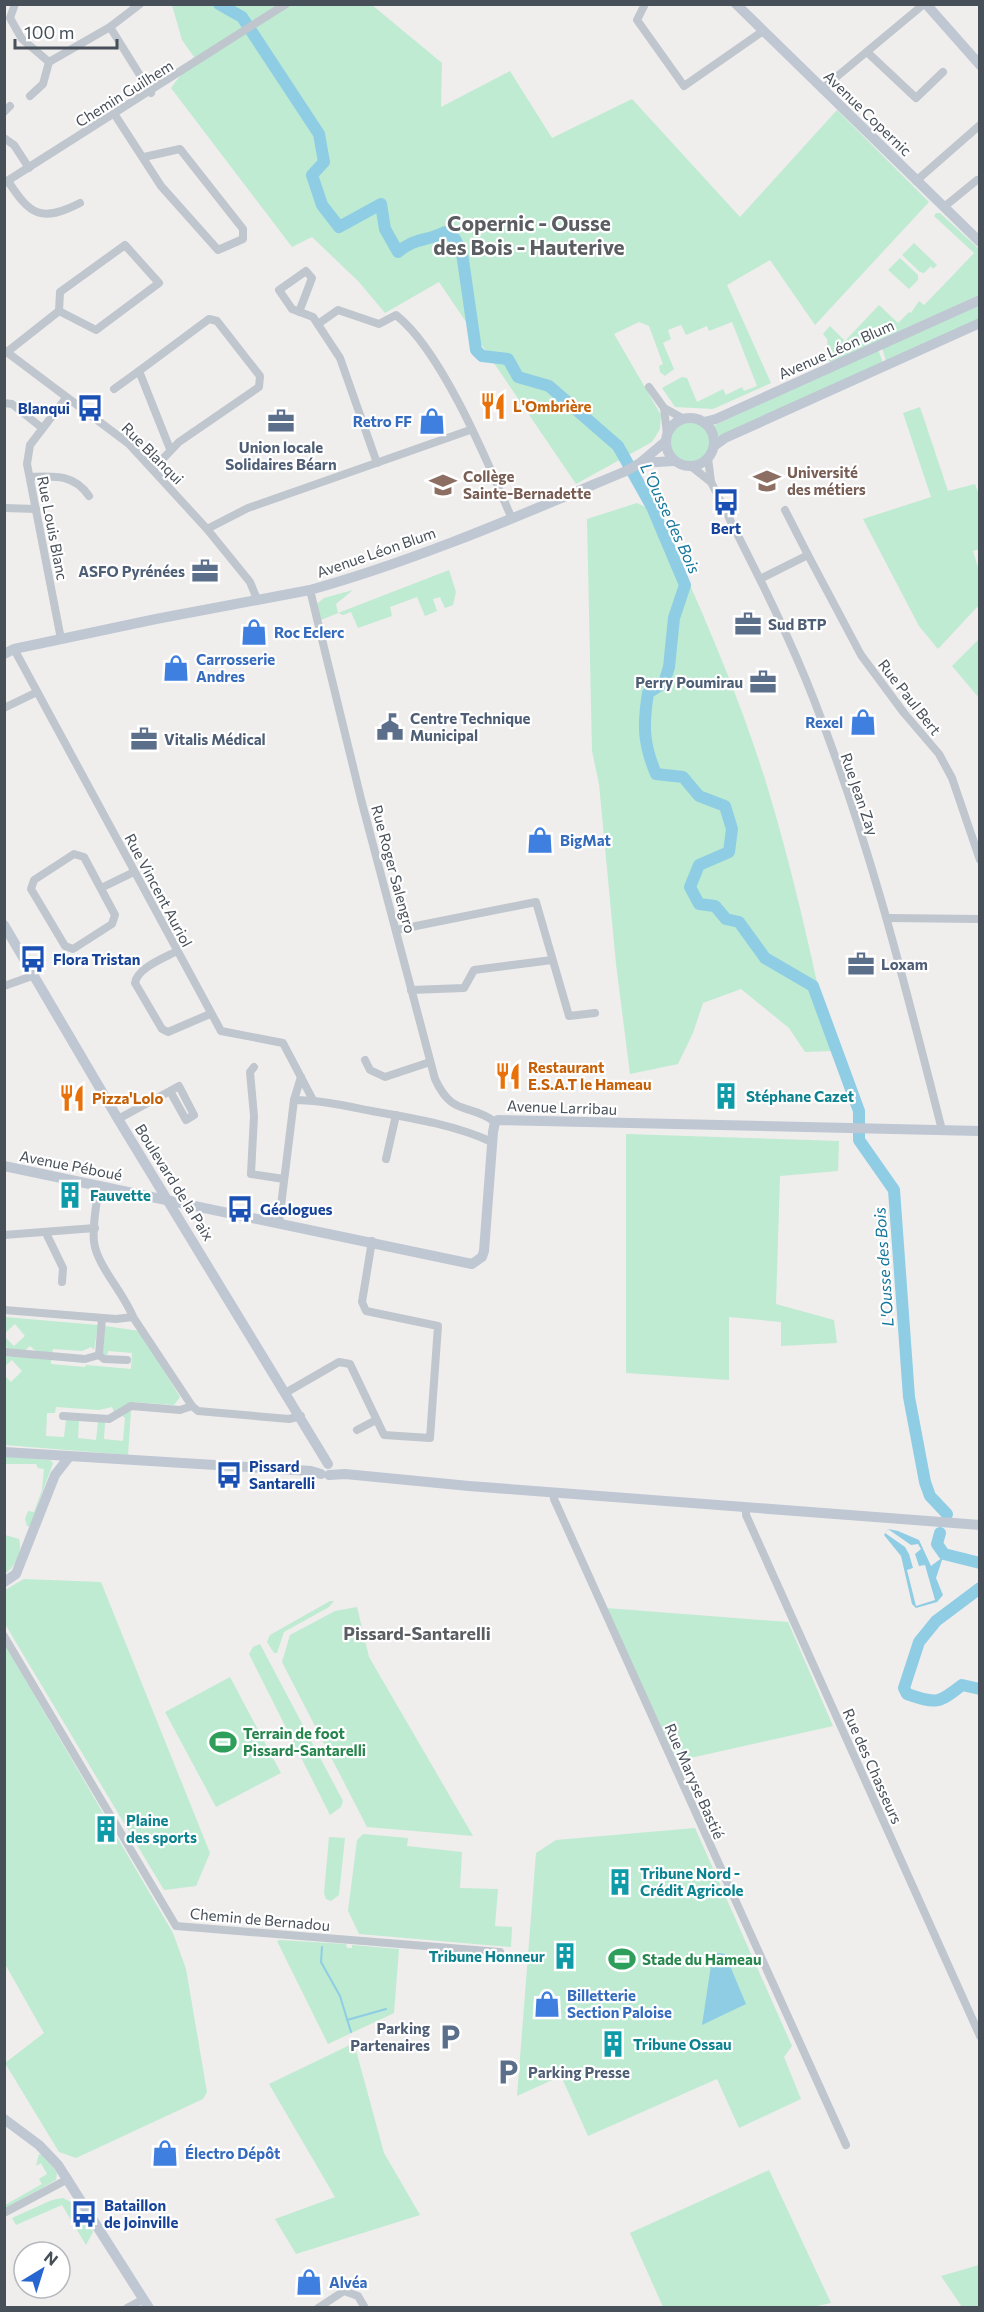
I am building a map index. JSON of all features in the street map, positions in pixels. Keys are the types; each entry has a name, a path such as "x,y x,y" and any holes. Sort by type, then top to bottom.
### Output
{"street":[{"path":"15,4 10,18 22,39 49,62"},
{"path":"30,96 43,84 49,62 110,27 140,4"},
{"name":"Chemin Guilhem","path":"6,182 151,93 286,4"},
{"path":"645,4 637,20 684,86 763,31"},
{"name":"Avenue Copernic","path":"736,4 980,242"},
{"path":"822,89 925,4 980,65"},
{"path":"110,27 151,93"},
{"path":"867,52 916,98 943,72"},
{"path":"115,115 161,186 218,250 243,239 243,229 180,149 144,157"},
{"path":"916,181 980,125"},
{"path":"4,138 14,144 29,168"},
{"path":"944,207 977,180"},
{"path":"6,182 24,207 41,214 63,212 80,203"},
{"path":"6,351 59,311 60,292 125,245 159,283 96,330 59,311"},
{"path":"299,312 312,278 306,271 279,290 292,309 299,312 313,317 340,358 376,463"},
{"name":"Avenue Léon Blum","path":"704,422 717,420 980,300"},
{"path":"318,324 338,310 379,324 396,315 410,326 446,380 512,519"},
{"path":"114,389 209,319 217,321 260,376 259,387 170,449 153,469"},
{"path":"664,408 666,449 674,461 692,466 708,458 714,446 725,438 980,323"},
{"name":"Rue Blanqui","path":"6,351 129,444 207,529 250,582 257,599"},
{"path":"140,370 170,449"},
{"path":"649,387 664,408 684,418 704,422 712,432 714,446"},
{"name":"Rue Louis Blanc","path":"62,639 27,464 30,445 66,398"},
{"path":"4,403 12,404 42,428"},
{"path":"666,437 677,422 684,418"},
{"path":"207,529 248,508 470,430"},
{"name":"Avenue Léon Blum","path":"634,467 666,437"},
{"name":"Rue Jean Zay","path":"708,458 711,482 783,625 814,701 888,918 942,1130"},
{"name":"Avenue Léon Blum","path":"9,652 62,639 310,590 348,580 512,519 634,467 674,461"},
{"name":"Rue Jean Zay","path":"692,466 711,482"},
{"path":"30,477 60,475 81,484 89,496"},
{"path":"4,508 36,509"},
{"name":"Rue Paul Bert","path":"785,510 861,655 903,713 939,754 952,778 980,860"},
{"path":"760,579 808,555"},
{"name":"Rue Roger Salengro","path":"310,590 430,1062 441,1092 451,1104 464,1111 487,1116 495,1122"},
{"name":"Rue Vincent Auriol","path":"9,652 37,692 221,1032 283,1043 313,1100"},
{"path":"4,708 37,692"},
{"path":"74,854 84,857 101,888 115,915 112,924 73,949 64,946 31,889 34,880 74,854"},
{"path":"101,888 134,872"},
{"path":"396,930 536,902 569,1016 595,1012"},
{"path":"888,918 980,919"},
{"name":"Boulevard de la Paix","path":"4,925 118,1119 301,1416 322,1452 327,1470"},
{"path":"177,951 141,972 136,977 135,983 162,1029 168,1032 210,1014"},
{"path":"411,990 464,988 474,970 552,960"},
{"path":"4,986 35,975"},
{"path":"365,1060 370,1070 386,1077 430,1062"},
{"path":"255,1067 250,1072 254,1116 251,1174 284,1179"},
{"path":"279,1222 294,1100 301,1077"},
{"path":"118,1119 170,1091"},
{"path":"294,1100 313,1100 396,1115 478,1133 492,1142"},
{"path":"386,1159 396,1115"},
{"name":"Avenue Larribau","path":"168,1199 472,1264 478,1261 484,1251 495,1122 980,1131"},
{"name":"Avenue Péboué","path":"4,1166 168,1199"},
{"path":"99,1185 94,1242 98,1255 127,1302 132,1317 146,1334 192,1406 198,1411 289,1419 301,1416"},
{"path":"4,1235 95,1228"},
{"path":"46,1233 63,1268 62,1282"},
{"path":"286,1392 339,1362 350,1364 384,1436 430,1438 438,1326 366,1311 362,1302 372,1241"},
{"path":"4,1310 102,1318 132,1317"},
{"path":"99,1355 102,1318"},
{"path":"4,1352 85,1359 99,1355"},
{"path":"99,1355 104,1359 127,1360"},
{"path":"63,1416 109,1419 131,1406 180,1410 192,1406"},
{"path":"357,1430 376,1420"},
{"path":"4,1452 327,1470 553,1492 980,1525"},
{"path":"4,1582 16,1574 55,1475 69,1457"},
{"name":"Rue Maryse Bastié","path":"553,1492 554,1499 688,1800 846,2145"},
{"name":"Rue des Chasseurs","path":"746,1508 746,1515 980,2036"},
{"name":"Chemin de Bernadou","path":"4,1636 176,1926 500,1952"},
{"path":"4,2119 39,2145 68,2179 147,2303 127,2307"},
{"path":"4,2213 68,2179"},
{"path":"318,2307 344,2291 358,2296 365,2307"}],"green space":[{"path":"172,5 372,5 442,63 441,107 510,71 552,138 632,99 740,217 837,110 929,202 815,325 770,260 727,285 771,383 713,409 675,407 662,388 682,377 687,378 697,402 723,389 726,395 742,387 744,391 757,386 732,322 709,331 707,326 686,335 681,325 668,330 671,339 663,343 674,369 665,376 660,372 659,366 663,364 649,326 639,322 614,334 661,415 660,429 652,442 576,484 439,282 385,313 359,282 312,237 292,247 171,88 194,57 182,40"},
{"path":"940,213 979,249 979,295 833,363 829,361 827,339 823,334 830,326 845,341 879,305 898,323 909,312 911,313 919,301 924,305 974,253 934,216"},
{"path":"914,243 937,265 933,269 931,266 924,273 920,272 902,255"},
{"path":"900,258 918,275 918,280 909,289 888,270"},
{"path":"979,304 979,319 886,361 882,348"},
{"path":"878,349 883,363 719,437 713,426"},
{"path":"920,407 948,491 975,484 979,495 979,549 973,551 979,571 979,605 938,649 919,626 863,519 931,497 903,413"},
{"path":"690,422 698,423 704,428 709,434 709,450 704,456 698,461 690,462 682,461 676,456 671,450 670,442 671,434 676,428 682,423"},
{"path":"637,503 657,517 671,538 722,660 751,737 786,854 832,1051 805,1052 789,1028 741,989 703,1003 693,1033 678,1064 630,1074 616,964 599,784 592,751 587,519"},
{"path":"449,570 456,592 453,605 445,608 440,597 433,599 437,611 425,616 417,597 390,607 392,616 358,628 351,612 343,615 338,613"},
{"path":"353,590 336,604 338,613 321,620 317,604 324,598"},
{"path":"979,639 979,698 952,666"},
{"path":"626,1134 839,1141 838,1171 780,1176 776,1304 834,1320 837,1343 781,1346 781,1322 729,1317 729,1380 626,1373"},
{"path":"5,1317 98,1325 94,1350 91,1347 82,1351 53,1349 52,1354 38,1353 30,1346 23,1352 7,1350 4,1336 14,1346 25,1336 15,1324 5,1333"},
{"path":"105,1326 140,1331 180,1397 174,1405 132,1402 114,1412 112,1407 99,1410 56,1407 55,1413 47,1413 46,1436 64,1437 66,1419 79,1420 78,1438 96,1440 98,1422 105,1422 104,1439 123,1441 125,1418 121,1415 131,1411 128,1455 5,1445 4,1375 11,1382 22,1371 12,1360 5,1366 5,1356 51,1359 51,1364 131,1369 132,1353 108,1351 107,1356 103,1353"},
{"path":"4,1456 50,1460 53,1463 30,1527 27,1526 25,1519 28,1511 34,1512 42,1490 44,1469 38,1468 36,1464 5,1464"},
{"path":"5,1535 19,1539 20,1549 12,1567 5,1574"},
{"path":"24,1579 101,1582 210,1853 196,1886 164,1890 5,1624 5,1590"},
{"path":"330,1601 334,1601 329,1607 284,1632 277,1653 274,1653 267,1642 270,1635"},
{"path":"357,1607 369,1657 473,1836 367,1827 282,1662 290,1635 335,1611"},
{"path":"606,1608 788,1622 833,1726 677,1761"},
{"path":"260,1644 343,1801 341,1807 330,1815 249,1654 253,1647"},
{"path":"5,1645 173,1933 186,1969 207,2092 203,2099 76,2158 59,2152 5,2063 44,2033 5,1964"},
{"name":"Terrain de foot Pissard-Santarelli","path":"230,1677 281,1773 216,1807 165,1712"},
{"path":"695,1828 792,2046 784,2057 801,2099 739,2128 717,2079 588,2136 561,2076 517,2096 536,1853 556,1840"},
{"path":"363,1834 408,1838 407,1846 462,1852 460,1888 498,1889 495,1926 512,1927 511,1947 359,1934 348,1911 357,1840"},
{"path":"329,1837 345,1838 339,1895 331,1901 326,1899 324,1893"},
{"path":"277,1941 346,1944 347,1948 352,1948 352,1945 399,1949 394,2013 328,2044"},
{"path":"354,2043 384,2153 420,2215 296,2254 275,2219 335,2197 269,2084"},
{"path":"39,2154 45,2156 57,2173 56,2180 5,2209 5,2205 42,2184 39,2179 47,2174 41,2163 36,2166"},
{"path":"769,2170 831,2303 808,2308 663,2307 630,2233"},
{"path":"63,2198 75,2204 93,2232 86,2245 62,2205 16,2225 12,2218 52,2200"},
{"path":"979,2265 979,2307 962,2307 941,2276"}],"water":[{"path":"888,1529 919,1540 931,1566 943,1557 936,1578 943,1595 937,1602 916,1608 912,1604 901,1556 884,1535"},
{"path":"713,1952 725,1954 746,2004 702,2025"}],"pier":[{"path":"888,1529 911,1545 918,1544 921,1549 915,1554 919,1566 925,1565 935,1600 916,1606 907,1570 913,1568 909,1554 905,1547 885,1533"}],"waterway":[{"name":"L'Ousse des Bois","path":"219,4 242,17 319,134 324,162 312,175 322,205 339,227 381,204 385,229 398,252 410,244 445,232 455,239 462,253 476,350 482,356 508,359 518,377 549,386 618,446 652,507 685,585 674,618 669,667 664,683 648,693 645,715 646,743 656,774 683,777 699,796 725,806 732,829 729,852 699,865 690,887 699,904 715,906 726,919 739,922 765,958 813,986 859,1111 859,1140 894,1190 909,1397 925,1482 930,1496 947,1514"},
{"name":"L'Ousse des Bois","path":"940,1533 937,1544 944,1554 980,1563"},
{"name":"L'Ousse des Bois","path":"980,1588 936,1621 919,1642 904,1688 907,1694 931,1701 942,1699 962,1685 980,1689"},
{"path":"322,1947 321,1962 340,1996 351,2032"},
{"path":"347,2020 386,2009"}],"place":[{"name":"L'Ombrière","path":"493,406"},
{"name":"Blanqui","path":"90,408"},
{"name":"Union locale Solidaires Béarn","path":"281,421"},
{"name":"Retro FF","path":"432,421"},
{"name":"Université des métiers","path":"767,481"},
{"name":"Collège Sainte-Bernadette","path":"443,485"},
{"name":"Bert","path":"726,502"},
{"name":"ASFO Pyrénées","path":"205,571"},
{"name":"Sud BTP","path":"748,624"},
{"name":"Roc Eclerc","path":"254,632"},
{"name":"Carrosserie Andres","path":"176,668"},
{"name":"Perry Poumirau","path":"763,682"},
{"name":"Rexel","path":"863,722"},
{"name":"Centre Technique Municipal","path":"390,727"},
{"name":"Vitalis Médical","path":"144,739"},
{"name":"BigMat","path":"540,840"},
{"name":"Flora Tristan","path":"33,959"},
{"name":"Loxam","path":"861,964"},
{"name":"Restaurant E.S.A.T le Hameau","path":"508,1076"},
{"name":"Stéphane Cazet","path":"726,1096"},
{"name":"Pizza'Lolo","path":"72,1098"},
{"name":"Fauvette","path":"70,1195"},
{"name":"Géologues","path":"240,1209"},
{"name":"Pissard Santarelli","path":"229,1475"},
{"name":"Terrain de foot Pissard-Santarelli","path":"223,1742"},
{"name":"Plaine des sports","path":"106,1829"},
{"name":"Tribune Nord - Crédit Agricole","path":"620,1882"},
{"name":"Tribune Honneur","path":"565,1956"},
{"name":"Stade du Hameau","path":"622,1959"},
{"name":"Billetterie Section Paloise","path":"547,2004"},
{"name":"Parking Partenaires","path":"450,2037"},
{"name":"Tribune Ossau","path":"613,2044"},
{"name":"Parking Presse","path":"508,2072"},
{"name":"Électro Dépôt","path":"165,2153"},
{"name":"Bataillon de Joinville","path":"84,2214"},
{"name":"Alvéa","path":"309,2282"}],"district":[{"name":"Copernic - Ousse des Bois - Hauterive","path":"529,234"},
{"name":"Pissard-Santarelli","path":"417,1633"}]}
